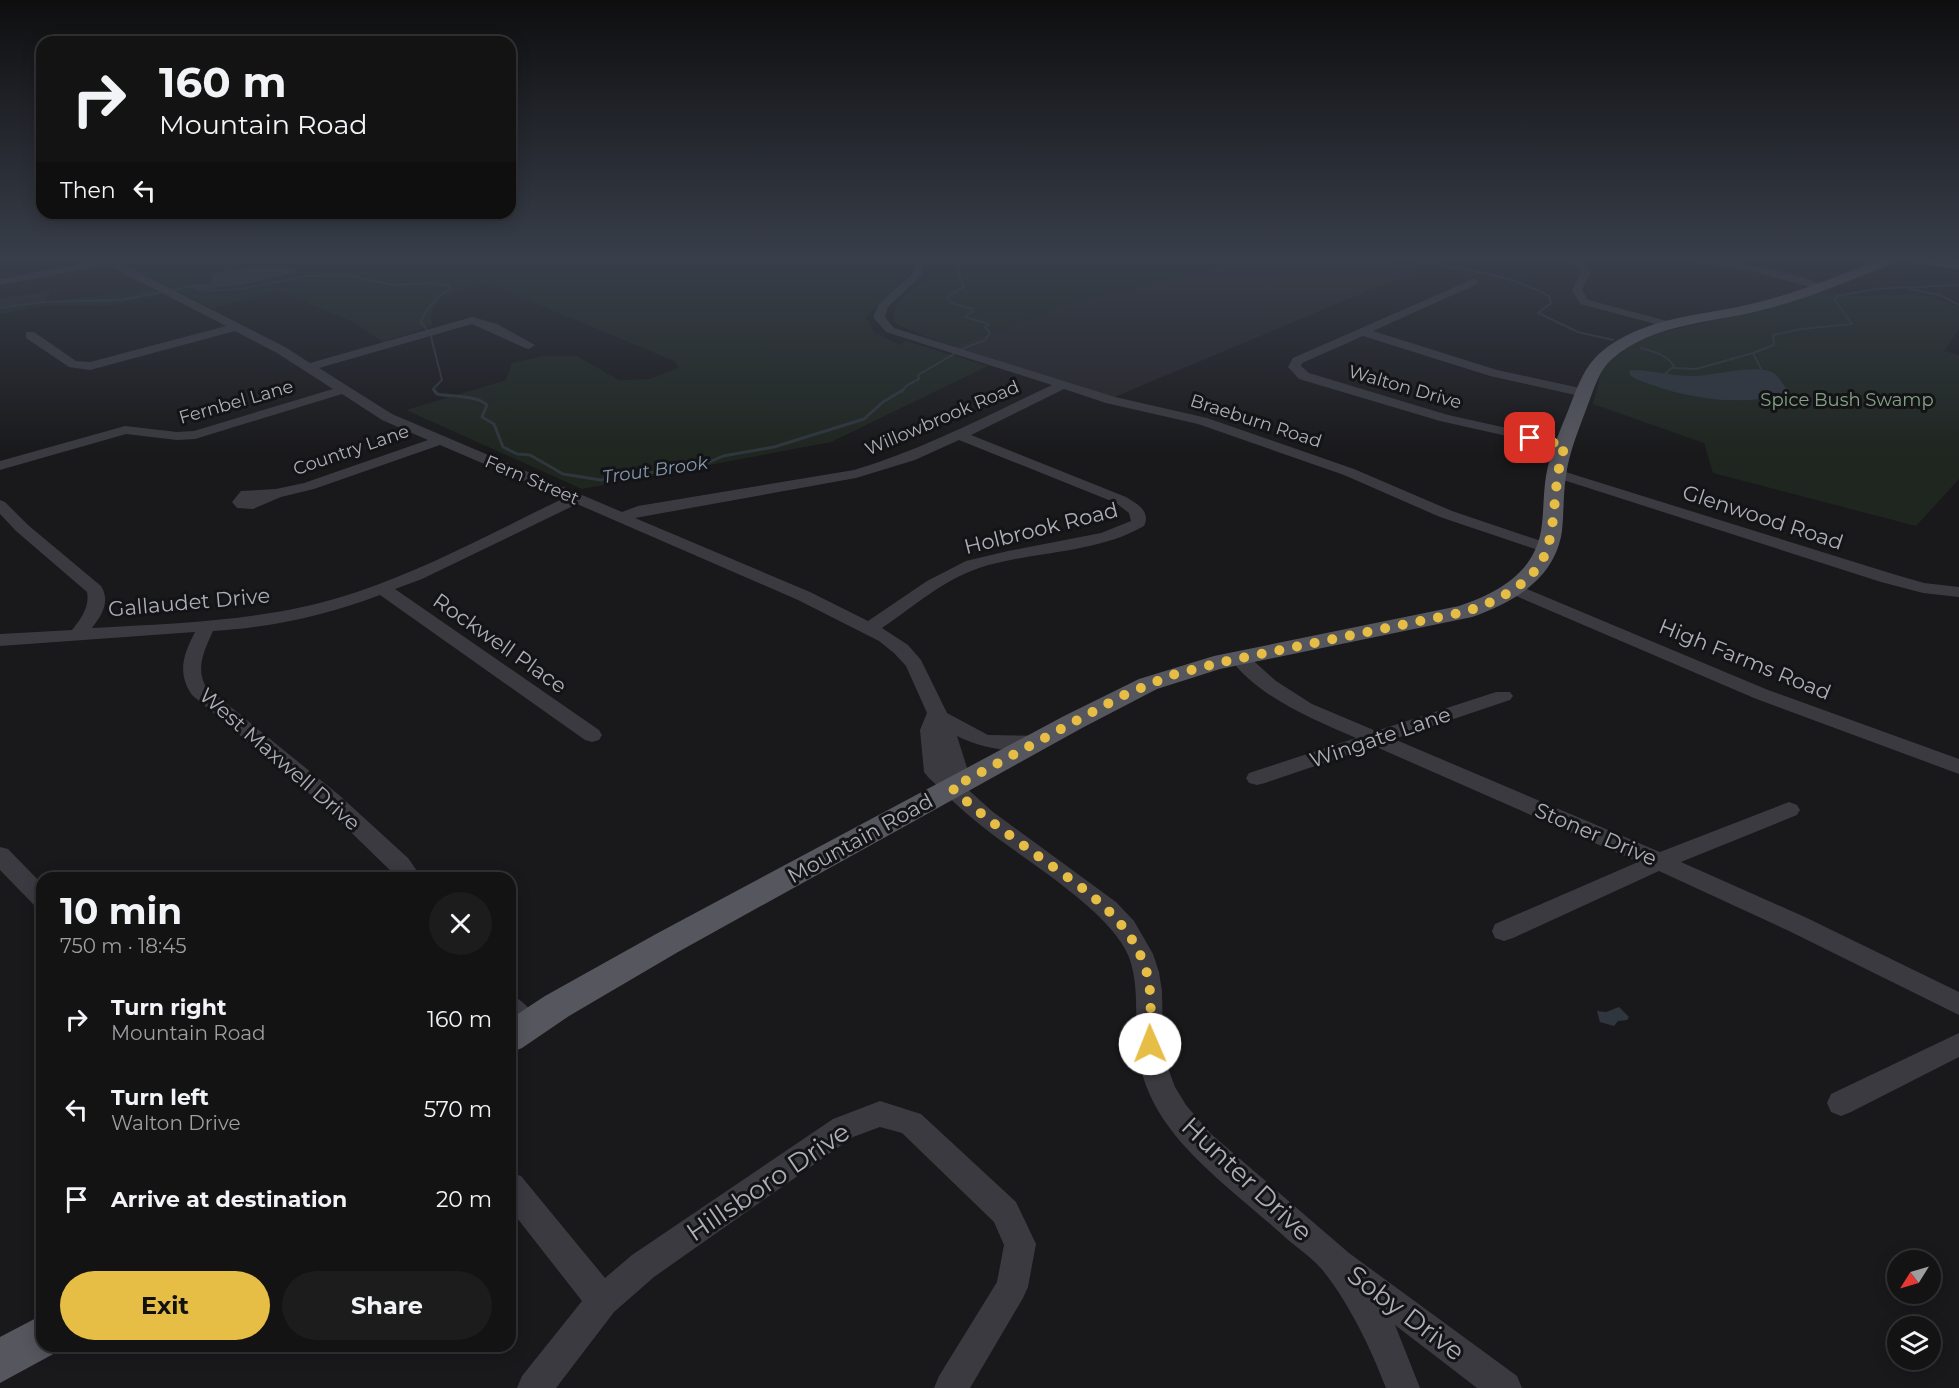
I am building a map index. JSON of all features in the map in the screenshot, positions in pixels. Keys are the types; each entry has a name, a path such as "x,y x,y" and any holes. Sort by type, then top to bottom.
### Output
{"main road":[{"name":"Mountain Road","path":"516,1023 1148,684 1192,669 1239,658 1464,612 1489,603 1515,589 1535,568 1547,548 1556,474 1593,371 1607,355 1631,339 1671,325"},
{"path":"0,1361 36,1340"}],"street":[{"name":"Fern Street","path":"232,325 310,367 387,417 438,441 804,596 870,628 901,650 914,664 936,715"},
{"path":"310,367 456,325"},
{"path":"488,325 529,345"},
{"name":"Braeburn Road","path":"884,325 890,330 947,350 1111,400 1202,421 1349,472 1446,514 1547,548"},
{"name":"Walton Drive","path":"1380,325 1297,361 1294,367 1304,376 1445,418 1565,445"},
{"path":"30,335 73,364 90,366 236,327"},
{"path":"1364,332 1494,374 1584,393"},
{"name":"Willowbrook Road","path":"621,518 638,511 856,474 897,462 1063,385"},
{"name":"Fernbel Lane","path":"0,466 125,430 147,429 174,437 195,435 343,390"},
{"name":"Holbrook Road","path":"870,628 949,575 970,565 1009,555 1097,539 1123,532 1138,523 1140,518 1138,512 1121,500 958,435"},
{"name":"Country Lane","path":"276,494 309,486 438,441"},
{"name":"Glenwood Road","path":"1556,474 1887,578 1923,588 1959,592"},
{"name":"Gallaudet Drive","path":"0,640 207,626 272,619 328,606 382,589 448,561 575,499"},
{"path":"0,505 22,528 95,590 98,601 78,634"},
{"name":"Rockwell Place","path":"382,589 592,735"},
{"name":"High Farms Road","path":"1515,589 1761,694 1956,765"},
{"name":"West Maxwell Drive","path":"207,626 194,651 190,669 191,677 199,692 331,800 406,872"},
{"name":"Stoner Drive","path":"1239,658 1286,697 1374,738 1660,861 1886,965 1959,1004"},
{"name":"Wingate Lane","path":"1257,778 1503,696"},
{"path":"952,788 935,772 930,730 936,715 962,733 981,741 1002,744 1039,741"},
{"name":"Hunter Drive","path":"952,788 985,817 1107,908 1125,928 1140,954 1146,972 1149,991 1150,1044 1154,1068 1163,1092 1176,1114 1201,1143 1335,1260 1383,1337 1403,1388"},
{"path":"1504,931 1660,861 1789,810"},
{"path":"0,855 36,893"},
{"path":"1841,1103 1959,1044"},
{"name":"Hillsboro Drive","path":"534,1388 603,1301 643,1266 843,1128 880,1114 911,1123 1005,1212 1020,1244 1012,1287 951,1388"},
{"path":"516,1193 603,1301"},
{"name":"Soby Drive","path":"1335,1260 1505,1388"}],"shaded area":[{"path":"1011,325 1287,325 1112,398 952,347"},
{"path":"1754,369 1763,370 1774,373 1787,390 1786,394 1781,396 1762,399 1707,398 1671,391 1636,379 1630,375 1629,371 1701,376"},
{"path":"1619,1007 1629,1017 1627,1020 1618,1021 1614,1026 1600,1022 1597,1011 1606,1012"}],"green space":[{"path":"358,325 432,325 432,326 382,342"},
{"path":"587,325 870,325 874,332 899,345 906,341 988,366 831,442 582,489 406,410 506,380 512,363 544,356 577,356 619,380 650,379 679,367 674,361"},
{"path":"899,325 1011,325 952,347"},
{"name":"Spice Bush Swamp","path":"1694,325 1959,325 1959,329 1944,351 1959,355 1959,479 1916,526 1713,473 1704,443 1593,404 1603,366 1634,343 1659,333"}],"waterway":[{"name":"Trout Brook","path":"423,325 426,329"},
{"name":"Trout Brook","path":"962,349 985,340 990,333 985,327 988,325"},
{"name":"Trout Brook","path":"1563,325 1578,332 1613,340"},
{"name":"Trout Brook","path":"1753,353 1774,345 1773,335 1801,329 1844,325"},
{"name":"Trout Brook","path":"430,333 442,380 433,389 435,392"},
{"name":"Trout Brook","path":"1641,348 1659,354 1671,362 1674,366 1665,374 1666,379"},
{"path":"1673,368 1696,369 1753,353"},
{"name":"Trout Brook","path":"1753,353 1764,375"},
{"name":"Trout Brook","path":"902,392 906,386 919,379 918,375 954,354"},
{"name":"Trout Brook","path":"434,390 437,394 477,399 487,405 482,417 494,424 503,447 517,454 530,455 563,474 601,480 703,465 723,456 774,447 864,419 883,402 903,390"}],"route":[{"path":"1150,1044 1149,991 1146,972 1140,954 1125,928 1107,908 985,817 952,788 1122,696 1172,675 1227,661 1464,612 1479,608 1515,589 1544,557 1550,536 1556,474 1565,445 1530,438"}]}
